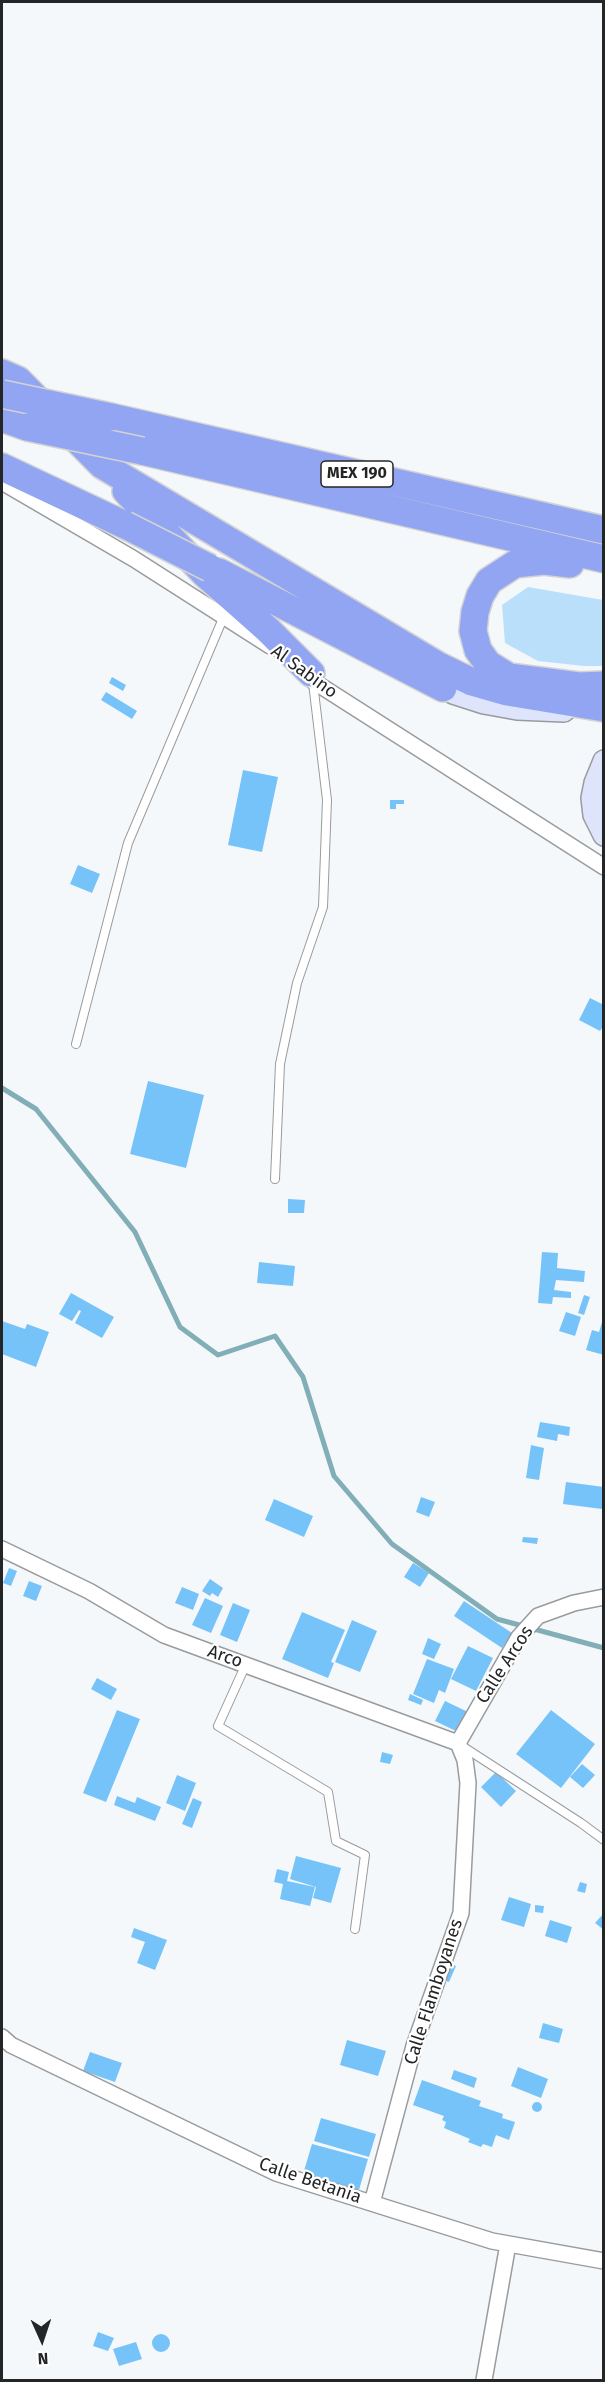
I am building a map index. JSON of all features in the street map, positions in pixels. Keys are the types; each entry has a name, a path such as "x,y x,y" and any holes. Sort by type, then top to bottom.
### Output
{"highway":[{"path":"2,373 18,380 205,574 268,630 312,677"},
{"name":"MEX 190","path":"2,394 603,530"},
{"name":"MEX 190","path":"2,418 27,427 142,451 603,560"},
{"path":"102,465 439,666 472,682 507,692 603,709"},
{"path":"2,467 125,525 453,693"},
{"path":"603,566 544,561 515,564 489,581 480,596 472,631 478,650 488,664 510,676 579,686 603,685"}],"main road":[{"path":"453,693 484,703 517,709 603,709"},
{"path":"603,761 592,798 594,815 603,835"}],"street":[{"name":"Al Sabino","path":"2,483 134,559 224,616 312,677 603,867"},
{"name":"Arco","path":"2,1549 89,1591 164,1635 458,1743"},
{"name":"Calle Arcos","path":"458,1743 519,1637 538,1616 574,1603 603,1597"},
{"name":"Calle Flamboyanes","path":"372,2203 414,2046 461,1913 468,1783 465,1761 458,1743"},
{"name":"Calle Betania","path":"2,2037 12,2045 276,2173 492,2241 603,2262"},
{"path":"484,2380 508,2244"}],"lane":[{"path":"76,1044 128,843 224,616"},
{"path":"275,1179 280,1064 297,983 323,907 327,800 312,677"},
{"path":"246,1664 218,1726 328,1792 336,1841 365,1856 355,1929"},
{"path":"458,1743 581,1822 603,1840"}],"shaded area":[{"path":"528,587 603,600 603,666 538,661 505,643 502,605"}],"building":[{"path":"112,677 126,685 123,691 109,683"},
{"path":"106,692 137,711 132,719 101,700"},
{"path":"243,770 278,777 262,852 228,845"},
{"path":"390,800 404,800 404,804 396,804 396,809 390,809"},
{"path":"78,865 100,874 92,893 70,884"},
{"path":"590,998 604,1005 604,1025 600,1031 579,1020"},
{"path":"148,1081 204,1095 186,1168 130,1154"},
{"path":"288,1199 305,1200 304,1213 288,1213"},
{"path":"542,1252 558,1253 557,1268 585,1271 584,1282 556,1280 554,1290 571,1292 571,1298 553,1297 552,1304 538,1303"},
{"path":"259,1262 295,1266 293,1286 257,1283"},
{"path":"71,1293 114,1317 102,1338 75,1323 81,1311 79,1310 72,1321 59,1314"},
{"path":"584,1295 590,1297 584,1315 578,1313"},
{"path":"566,1312 581,1317 575,1336 559,1331"},
{"path":"603,1319 604,1355 586,1350 592,1330 599,1332"},
{"path":"2,1321 25,1329 27,1324 49,1332 36,1367 2,1354"},
{"path":"540,1422 570,1427 569,1436 558,1434 557,1441 537,1437"},
{"path":"531,1445 544,1448 539,1480 526,1478"},
{"path":"566,1482 604,1487 602,1509 563,1504"},
{"path":"421,1497 435,1502 429,1517 416,1512"},
{"path":"274,1499 313,1516 304,1537 265,1520"},
{"path":"523,1537 538,1538 537,1544 522,1542"},
{"path":"413,1563 429,1573 420,1587 404,1577"},
{"path":"9,1568 17,1571 11,1586 3,1583"},
{"path":"210,1579 223,1588 218,1597 212,1593 210,1596 202,1591"},
{"path":"29,1581 42,1586 36,1601 23,1596"},
{"path":"182,1587 199,1594 193,1610 175,1603"},
{"path":"205,1598 223,1606 211,1633 192,1625"},
{"path":"464,1601 512,1633 502,1648 454,1616"},
{"path":"233,1603 250,1610 237,1642 220,1635"},
{"path":"302,1612 345,1630 331,1662 334,1663 328,1678 282,1659"},
{"path":"352,1620 377,1631 360,1672 335,1662"},
{"path":"428,1638 441,1644 434,1659 422,1654"},
{"path":"468,1646 493,1658 476,1691 451,1679"},
{"path":"427,1659 454,1669 445,1693 439,1690 434,1703 413,1694"},
{"path":"97,1678 117,1689 111,1700 91,1689"},
{"path":"410,1694 423,1700 421,1705 408,1700"},
{"path":"445,1701 468,1712 458,1732 435,1721"},
{"path":"117,1710 140,1719 106,1802 83,1793"},
{"path":"551,1710 595,1744 561,1788 516,1754"},
{"path":"382,1752 393,1755 390,1764 380,1762"},
{"path":"582,1764 595,1775 583,1788 570,1777"},
{"path":"496,1772 516,1791 501,1807 481,1787"},
{"path":"177,1775 196,1783 185,1811 166,1803"},
{"path":"117,1796 135,1803 137,1797 161,1807 155,1821 114,1805"},
{"path":"193,1798 202,1802 192,1828 182,1824"},
{"path":"296,1856 341,1868 331,1903 313,1898 316,1887 290,1879"},
{"path":"277,1869 289,1872 287,1881 315,1887 310,1906 280,1899 283,1884 274,1882"},
{"path":"580,1882 587,1884 585,1893 577,1891"},
{"path":"509,1897 531,1904 524,1927 501,1920"},
{"path":"535,1905 544,1906 543,1913 535,1912"},
{"path":"604,1913 604,1930 595,1923"},
{"path":"550,1920 572,1927 567,1943 545,1936"},
{"path":"134,1928 167,1940 155,1970 137,1963 145,1942 131,1937"},
{"path":"448,1963 456,1966 449,1982 442,1979"},
{"path":"543,2023 563,2029 559,2043 539,2038"},
{"path":"347,2040 386,2051 378,2076 340,2065"},
{"path":"90,2052 122,2063 115,2082 83,2071"},
{"path":"518,2067 548,2079 541,2098 511,2086"},
{"path":"454,2070 477,2078 474,2088 451,2079"},
{"path":"422,2080 481,2101 479,2106 503,2114 502,2118 515,2122 509,2140 496,2135 492,2147 483,2144 481,2147 468,2142 470,2139 444,2128 446,2122 442,2120 444,2116 413,2105"},
{"path":"537,2102 541,2103 541,2111 537,2112 533,2111 532,2107 533,2103"},
{"path":"321,2118 376,2134 369,2157 314,2141"},
{"path":"312,2144 368,2159 359,2190 303,2174"},
{"path":"98,2332 114,2338 108,2351 93,2346"},
{"path":"157,2334 165,2334 170,2339 168,2350 157,2352 152,2347 152,2339"},
{"path":"136,2342 142,2359 119,2366 113,2349"}],"waterway":[{"path":"2,1088 36,1109 135,1232 180,1327 218,1355 275,1336 303,1377 334,1476 392,1544 497,1619 604,1648"}]}
